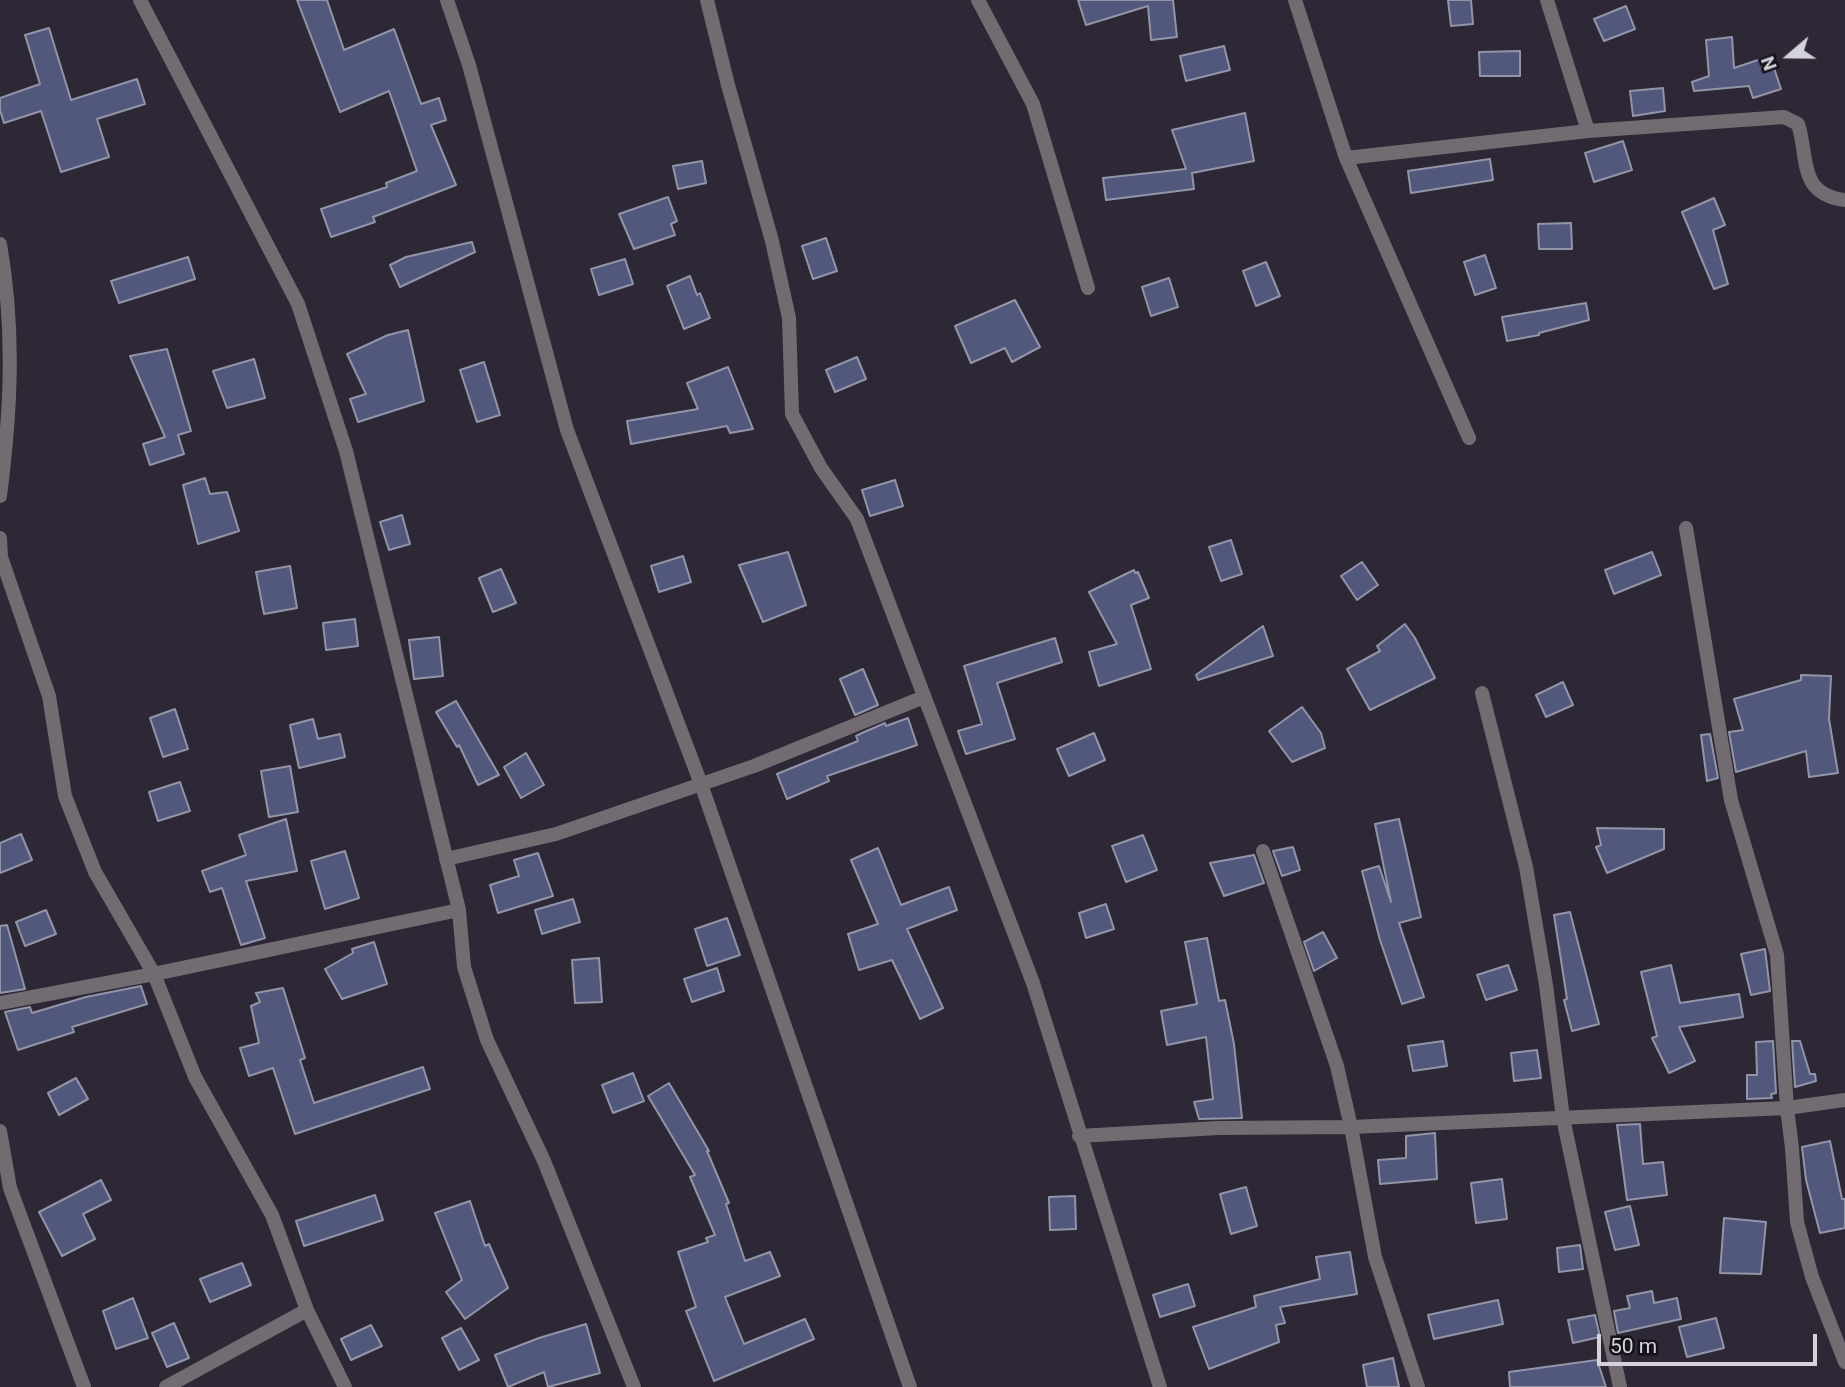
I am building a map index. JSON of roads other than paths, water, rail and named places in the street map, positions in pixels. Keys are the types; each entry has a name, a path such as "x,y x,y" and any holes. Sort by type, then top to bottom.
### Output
{"street":[{"path":"140,0 298,304 346,451 459,910 464,967 487,1040 544,1161 634,1387"},
{"path":"447,0 469,65 567,430 701,784 910,1387"},
{"path":"707,0 772,241 789,318 792,414 821,468 857,519 1033,983 1160,1387"},
{"path":"978,0 1033,104 1088,288"},
{"path":"1295,0 1346,158 1469,438"},
{"path":"1547,0 1588,131"},
{"path":"1346,158 1588,131 1784,117 1798,124 1803,139 1804,165 1813,186 1831,198 1845,200"},
{"path":"0,244 12,349 8,432 0,496"},
{"path":"1686,528 1731,800 1777,955 1797,1222 1812,1277 1845,1362"},
{"path":"0,538 1,557 49,696 65,796 95,872 154,974 195,1077 272,1215 307,1310 345,1387"},
{"path":"1482,693 1526,867 1546,985 1563,1118 1620,1387"},
{"path":"446,859 556,834 754,766 924,697"},
{"path":"1263,850 1336,1066 1351,1127 1375,1258 1418,1387"},
{"path":"0,1003 154,974 459,910"},
{"path":"1079,1136 1218,1128 1351,1127 1787,1108 1845,1100"},
{"path":"0,1131 10,1188 84,1387"},
{"path":"166,1387 307,1310"}]}
